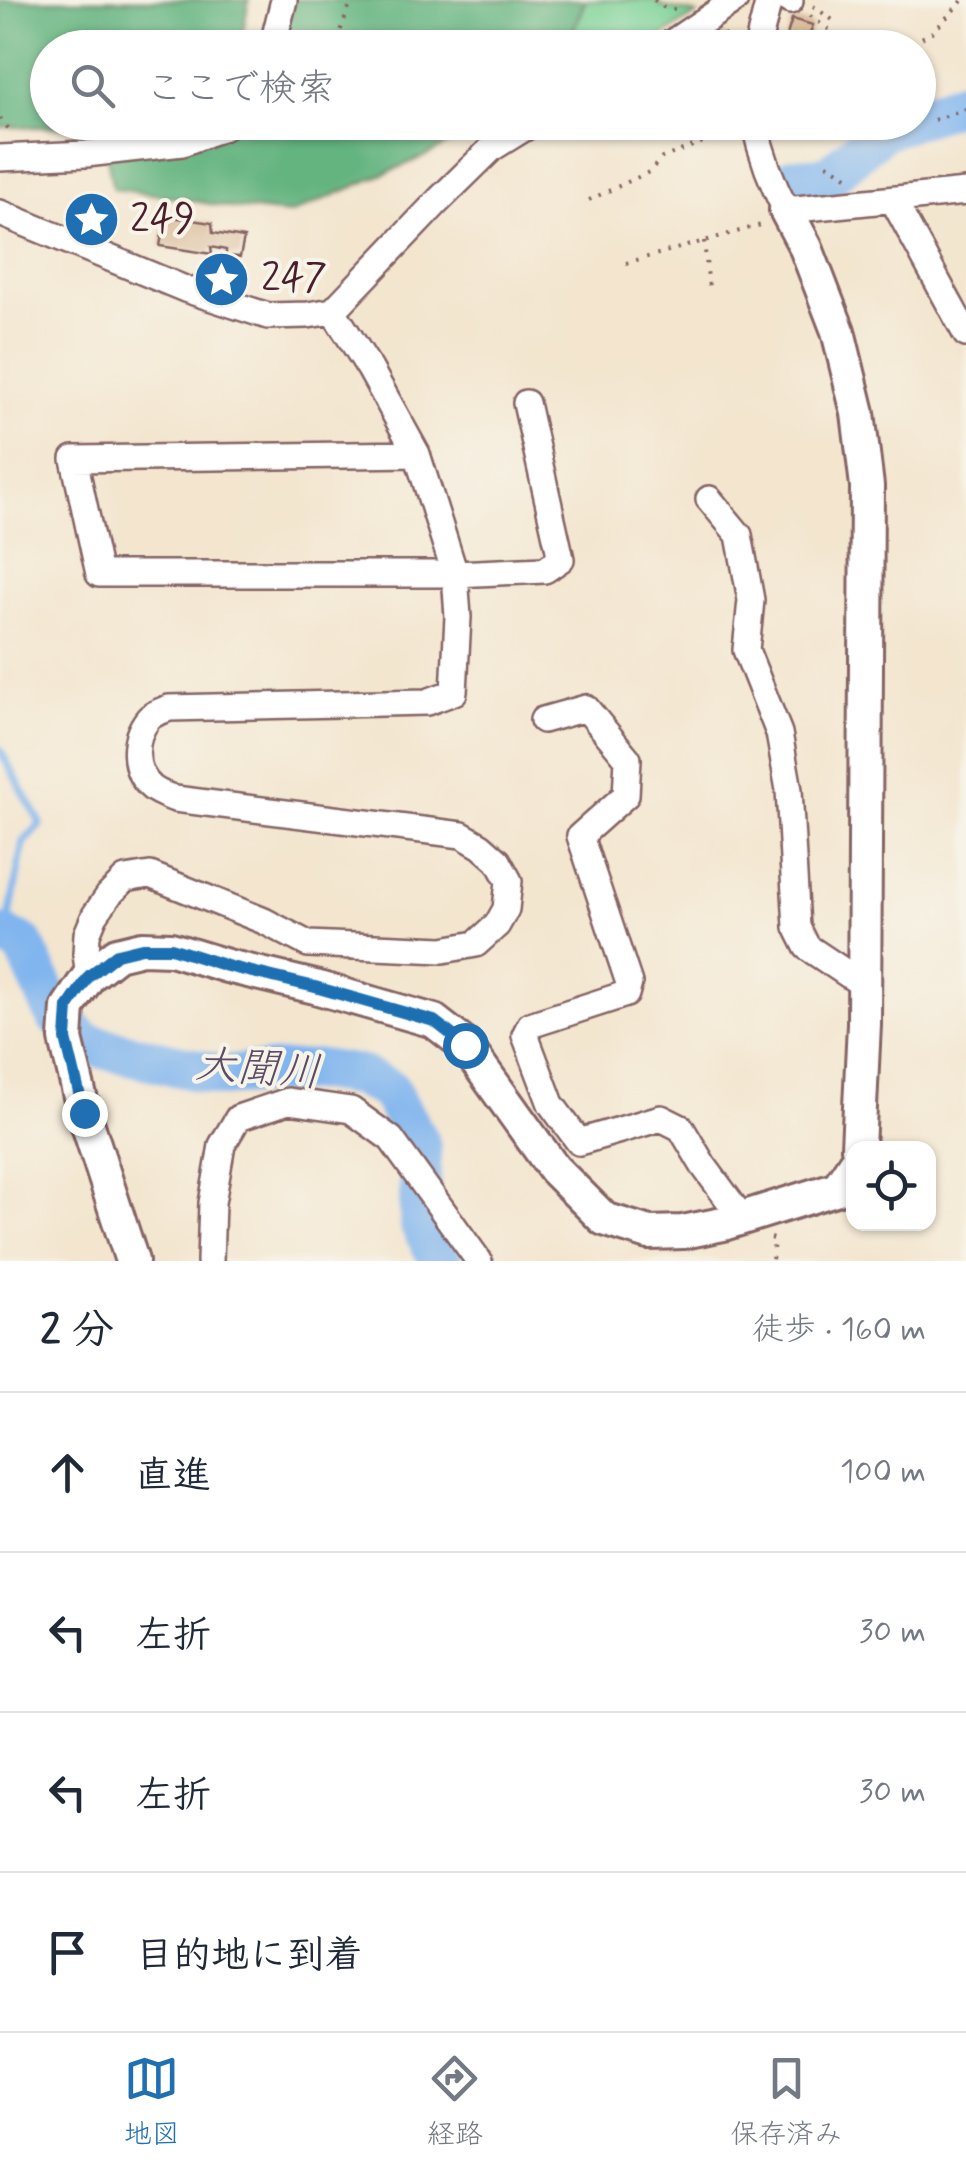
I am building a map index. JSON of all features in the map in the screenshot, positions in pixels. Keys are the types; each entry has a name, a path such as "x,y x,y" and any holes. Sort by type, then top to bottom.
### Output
{"street":[{"path":"276,30 284,0"},
{"path":"758,30 768,0"},
{"path":"686,30 700,18 732,5"},
{"path":"0,158 86,154 187,140"},
{"path":"0,213 185,289 268,316 308,315 333,311 438,201 505,140"},
{"path":"758,140 838,330 858,413 867,486 864,985 858,1141"},
{"path":"786,210 966,192"},
{"path":"893,200 966,334"},
{"path":"0,230 32,224"},
{"path":"89,976 86,934 95,916 108,895 125,880 150,875 264,921 308,944 443,950 476,944 497,925 506,909 509,882 498,861 462,835 175,799 151,787 140,770 136,743 150,715 169,708 426,702 454,692 458,617 455,574 418,454 333,311"},
{"path":"418,454 74,460 99,574 455,574 544,570 561,560 526,403"},
{"path":"709,499 739,535 751,600 746,650 779,733 788,790 797,927 807,947 864,985"},
{"path":"542,720 586,708 628,759 626,795 580,836 628,982 626,994 530,1025 525,1034 551,1104 579,1142 661,1118 680,1128 742,1218"},
{"path":"132,1261 84,1113 67,1023 89,976 117,954 142,948 171,948 434,1021 465,1045 554,1169 604,1220 649,1233 683,1232 838,1188 846,1176"},
{"path":"210,1261 212,1203 222,1145 238,1118 288,1100 351,1110 392,1139 479,1261"}],"path":[{"path":"340,30 352,0"},
{"path":"805,0 837,23"},
{"path":"934,30 963,0"},
{"path":"936,119 966,109"},
{"path":"588,200 649,172 662,158 709,140"},
{"path":"827,164 846,176"},
{"path":"626,263 763,224 786,210"},
{"path":"704,241 710,288"}],"green space":[{"path":"0,0 249,0 243,30 30,30 30,127 0,127"},
{"path":"284,0 585,0 573,30 276,30"},
{"path":"586,0 654,0 663,7 697,14 671,30 573,30"},
{"path":"154,140 456,140 290,214 113,189 106,151"}],"building":[{"path":"792,19 813,25 811,30 789,30"},
{"path":"165,216 212,223 213,233 244,238 240,257 226,256 226,250 211,247 212,254 160,246"}],"waterway":[{"path":"936,111 966,100"},
{"path":"792,179 828,177 871,140"},
{"path":"0,750 41,824 23,843 6,937"},
{"name":"大聞川","path":"0,935 23,944 56,1015 87,1044 222,1076 320,1070 360,1076 389,1090 420,1146 420,1223 441,1261"}],"place":[{"name":"249","path":"91,220"},
{"name":"247","path":"222,279"}],"route":[{"path":"84,1113 66,1039 68,1007 89,976 117,954 142,948 171,948 434,1021 465,1045"}]}
